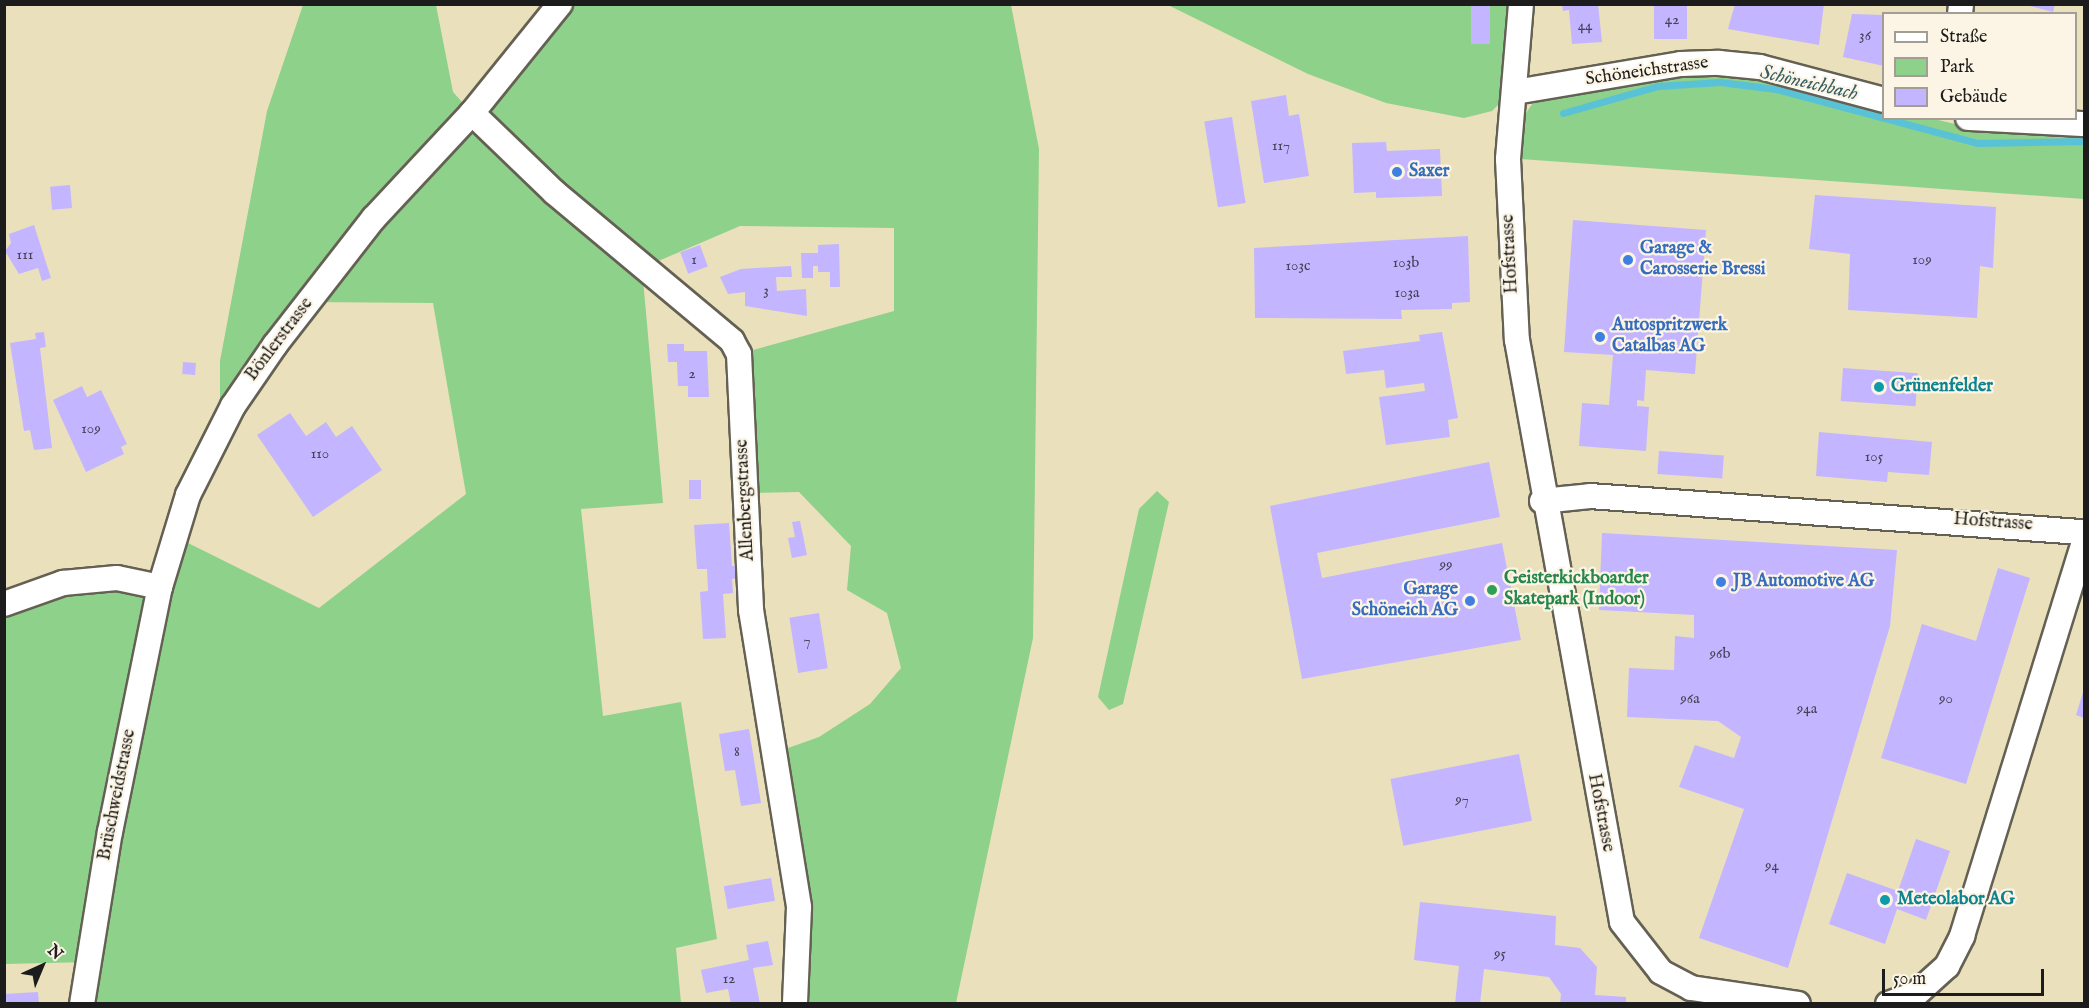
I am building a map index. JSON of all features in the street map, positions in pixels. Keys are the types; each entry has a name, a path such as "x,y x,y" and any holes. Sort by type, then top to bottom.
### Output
{"street":[{"name":"Bönlerstrasse","path":"160,587 188,495 247,384 374,218 472,113 560,4"},
{"name":"Hofstrasse","path":"1521,4 1508,159 1513,284 1542,501 1622,922 1661,972 1691,988 1798,1004"},
{"name":"Schöneichstrasse","path":"1515,92 1681,64 1719,63 1760,67 1882,99"},
{"name":"Allenbergstrasse","path":"472,113 554,192 732,341 739,354 751,610 799,906 795,1004"},
{"path":"2007,120 2085,124"},
{"name":"Hofstrasse","path":"1542,501 1590,496 2085,532"},
{"path":"1888,1004 1916,994 1947,966 1962,936 2085,541"},
{"path":"4,604 74,582 117,578 160,587"},
{"name":"Brüschweidstrasse","path":"82,1004 110,832 160,587"}],"green space":[{"path":"303,5 436,5 453,92 472,113 560,5 1011,5 1039,149 1033,638 956,1003 795,1003 800,940 774,753 819,737 870,704 901,668 887,613 847,590 851,546 799,492 745,493 739,354 894,311 894,228 740,226 642,268 663,503 581,509 603,716 681,702 717,939 676,948 681,1003 82,1003 89,962 5,964 4,604 63,583 160,587 174,536 319,608 466,494 433,303 309,302 233,406 220,398 220,361 267,111"},
{"path":"1168,5 1513,5 1504,99 1492,111 1464,118 1386,103 1308,74"},
{"path":"1733,70 1882,105 1882,120 1938,120 1989,132 2084,130 2084,199 1520,159 1522,119 1535,100 1660,74"},
{"path":"1157,491 1169,502 1123,704 1109,710 1098,697 1139,509"}],"building":[{"path":"1471,4 1490,4 1490,44 1471,44"},
{"path":"1562,4 1598,4 1602,42 1572,44 1569,10 1563,11"},
{"path":"1654,4 1687,4 1687,39 1654,39"},
{"path":"1735,4 1824,4 1819,45 1728,29"},
{"path":"2023,4 2055,4 2053,12"},
{"path":"1852,14 1882,15 1882,66 1843,57"},
{"path":"1286,95 1289,116 1299,114 1309,176 1264,183 1251,101"},
{"path":"1232,117 1246,203 1218,207 1204,121"},
{"name":"Saxer","path":"1386,142 1387,151 1440,149 1442,196 1376,198 1376,192 1354,193 1352,143"},
{"path":"70,185 72,208 52,210 50,187"},
{"path":"1815,195 1996,207 1993,268 1980,266 1977,318 1848,310 1850,254 1809,249"},
{"path":"1573,220 1706,230 1695,374 1646,370 1644,401 1637,400 1637,406 1649,407 1646,451 1579,446 1582,403 1609,405 1613,355 1564,352"},
{"path":"34,225 51,278 42,281 38,268 19,274 5,251 11,243 9,234"},
{"path":"1468,236 1470,302 1452,303 1452,309 1401,310 1402,319 1255,318 1254,248"},
{"path":"839,244 840,287 830,287 830,272 818,272 818,266 813,266 813,278 802,278 801,253 818,253 818,245"},
{"path":"700,245 708,267 688,274 680,252"},
{"path":"791,266 792,277 776,277 777,291 806,289 807,316 745,306 745,292 728,294 720,277 741,269"},
{"path":"44,332 46,347 40,348 52,448 34,450 30,430 24,431 10,343 36,339 35,333"},
{"path":"1442,332 1458,418 1448,420 1450,437 1386,445 1379,397 1425,391 1424,383 1386,388 1384,370 1346,374 1343,351 1420,341 1419,335"},
{"path":"667,344 684,344 684,351 707,351 709,397 688,397 688,386 678,386 677,362 668,362"},
{"path":"183,362 196,363 195,375 182,374"},
{"name":"Grünenfelder","path":"1843,368 1918,373 1916,406 1841,401"},
{"path":"82,386 87,397 101,390 127,444 121,447 124,454 86,472 53,400"},
{"path":"290,413 306,436 326,422 336,437 352,426 382,470 313,517 257,435"},
{"path":"1819,432 1932,442 1929,475 1888,472 1887,482 1816,476"},
{"path":"1659,451 1724,456 1722,478 1657,474"},
{"path":"1489,462 1500,517 1317,553 1322,578 1502,543 1521,640 1302,679 1270,506"},
{"path":"689,480 701,480 701,499 689,499"},
{"path":"800,521 807,555 792,558 788,538 795,537 792,522"},
{"path":"729,523 732,566 739,566 739,578 732,579 733,593 723,594 726,638 703,639 700,592 708,591 707,569 697,569 694,525"},
{"path":"1602,533 1897,550 1890,626 1788,968 1699,938 1744,809 1679,787 1695,745 1734,758 1741,737 1718,721 1627,717 1629,668 1674,670 1675,636 1694,638 1694,615 1599,610"},
{"path":"1998,568 2030,578 1966,784 1881,758 1922,624 1976,641"},
{"path":"819,613 828,668 798,673 789,618"},
{"path":"2084,689 2084,718 2076,715"},
{"path":"749,729 761,803 741,806 735,770 725,771 719,734"},
{"path":"1519,754 1532,821 1403,846 1390,779"},
{"name":"Meteolabor AG","path":"1916,839 1950,851 1926,920 1897,909 1885,944 1829,924 1847,873 1898,891"},
{"path":"771,878 775,901 728,909 724,886"},
{"path":"1420,902 1556,916 1555,945 1580,948 1597,967 1595,995 1626,997 1626,1004 1560,1004 1561,994 1549,977 1484,969 1480,1004 1455,1004 1459,966 1414,960"},
{"path":"768,941 773,965 753,968 760,1004 731,1004 728,989 706,993 701,970 749,960 746,945"},
{"path":"38,992 39,1004 4,1004 4,994"}],"waterway":[{"name":"Schöneichbach","path":"1563,113 1658,86 1720,82 1776,89 1882,117"},
{"name":"Schöneichbach","path":"1891,120 1977,143 2084,141"}],"place":[{"name":"Saxer","path":"1397,172"},
{"name":"Garage & Carosserie Bressi","path":"1628,260"},
{"name":"Autospritzwerk Catalbas AG","path":"1600,337"},
{"name":"Grünenfelder","path":"1879,387"},
{"name":"JB Automotive AG","path":"1721,582"},
{"name":"Geisterkickboarder Skatepark (Indoor)","path":"1492,590"},
{"name":"Garage Schöneich AG","path":"1470,601"},
{"name":"Meteolabor AG","path":"1885,900"}]}
